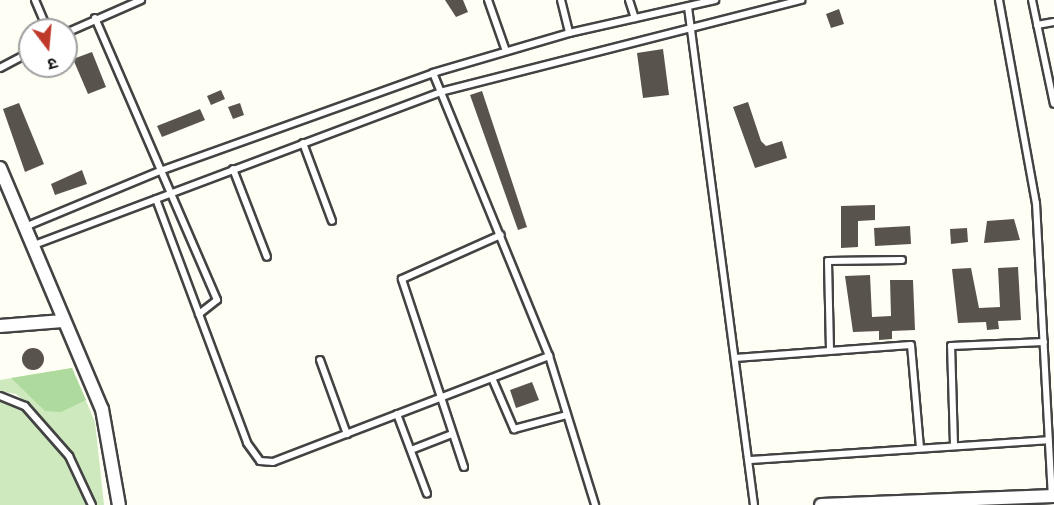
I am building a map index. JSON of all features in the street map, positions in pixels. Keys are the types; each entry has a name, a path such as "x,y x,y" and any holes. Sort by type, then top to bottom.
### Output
{"street":[{"path":"0,168 27,226 63,321 109,430 119,505"},
{"path":"0,326 63,321"},
{"path":"821,505 1053,496"}],"lane":[{"path":"35,0 43,18"},
{"path":"78,27 141,0"},
{"path":"489,0 506,51"},
{"path":"561,0 569,33"},
{"path":"629,0 635,18"},
{"path":"27,226 160,171 433,74 569,33 715,0"},
{"path":"34,245 440,92 801,0"},
{"path":"999,0 1036,203 1053,496"},
{"path":"1032,0 1054,104"},
{"path":"688,7 750,460 754,505"},
{"path":"95,18 217,300 199,314"},
{"path":"1037,25 1054,22"},
{"path":"0,68 18,58"},
{"path":"433,74 549,356 595,505"},
{"path":"303,143 332,221"},
{"path":"233,170 267,257"},
{"path":"156,199 247,443 260,460 273,462 549,356"},
{"path":"464,467 439,399 402,279 501,235"},
{"path":"830,350 828,261 902,260"},
{"path":"954,446 951,346 1044,342"},
{"path":"735,358 911,345 920,448"},
{"path":"320,360 347,434"},
{"path":"492,378 514,429 567,415"},
{"path":"0,396 25,406 69,456 92,505"},
{"path":"397,414 427,494"},
{"path":"411,450 452,434"},
{"path":"750,460 1048,440"}],"green space":[{"path":"72,368 95,422 104,505 95,505 74,456 36,411 16,394 0,391 0,380"},
{"path":"72,368 86,400 61,412 45,411 11,378"},
{"path":"0,400 20,408 56,445 75,471 88,505 0,505"}],"building":[{"path":"445,0 463,0 468,12 456,17"},
{"path":"839,9 844,24 831,28 826,14"},
{"path":"663,49 669,95 643,98 637,53"},
{"path":"92,52 106,87 88,94 78,71 78,57"},
{"path":"221,90 225,99 211,105 207,96"},
{"path":"482,91 527,227 518,230 470,95"},
{"path":"748,102 761,141 766,146 782,141 787,158 755,168 733,107"},
{"path":"19,103 44,164 25,172 3,109"},
{"path":"240,103 244,115 233,119 228,107"},
{"path":"200,109 205,120 162,137 157,126"},
{"path":"82,170 87,184 55,195 51,184"},
{"path":"875,205 875,220 858,221 858,247 841,248 841,206"},
{"path":"1014,219 1020,240 984,243 987,221"},
{"path":"910,226 911,244 875,246 874,228"},
{"path":"967,228 968,242 951,244 950,229"},
{"path":"1018,267 1021,320 998,321 999,329 987,330 986,322 958,323 952,269 971,268 979,308 1000,307 998,268"},
{"path":"870,275 872,317 891,316 890,280 913,280 915,330 892,331 892,339 879,340 879,331 853,332 845,276"},
{"path":"33,348 43,355 44,359 37,369 33,370 23,363 22,359 29,349"},
{"path":"532,382 539,400 516,408 510,390"}]}
